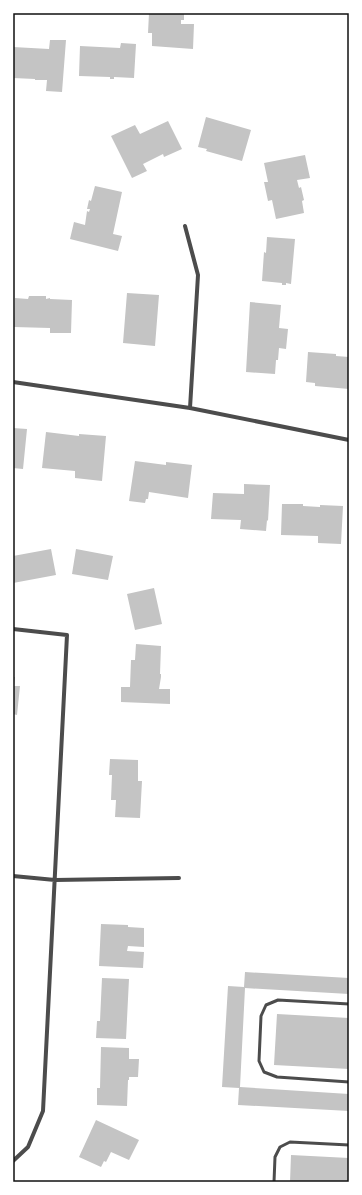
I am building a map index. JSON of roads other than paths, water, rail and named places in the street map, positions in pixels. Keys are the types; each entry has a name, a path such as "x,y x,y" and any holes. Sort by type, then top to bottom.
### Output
{"street":[{"path":"185,226 198,276 190,408"},
{"path":"13,382 190,408 349,440"},
{"path":"13,629 67,635 43,1110 28,1147 13,1160"},
{"path":"13,876 55,880 179,878"}],"lane":[{"path":"349,1004 278,1000 266,1005 261,1016 259,1061 264,1072 277,1077 349,1082"},
{"path":"274,1182 275,1157 280,1147 290,1142 349,1145"}]}
